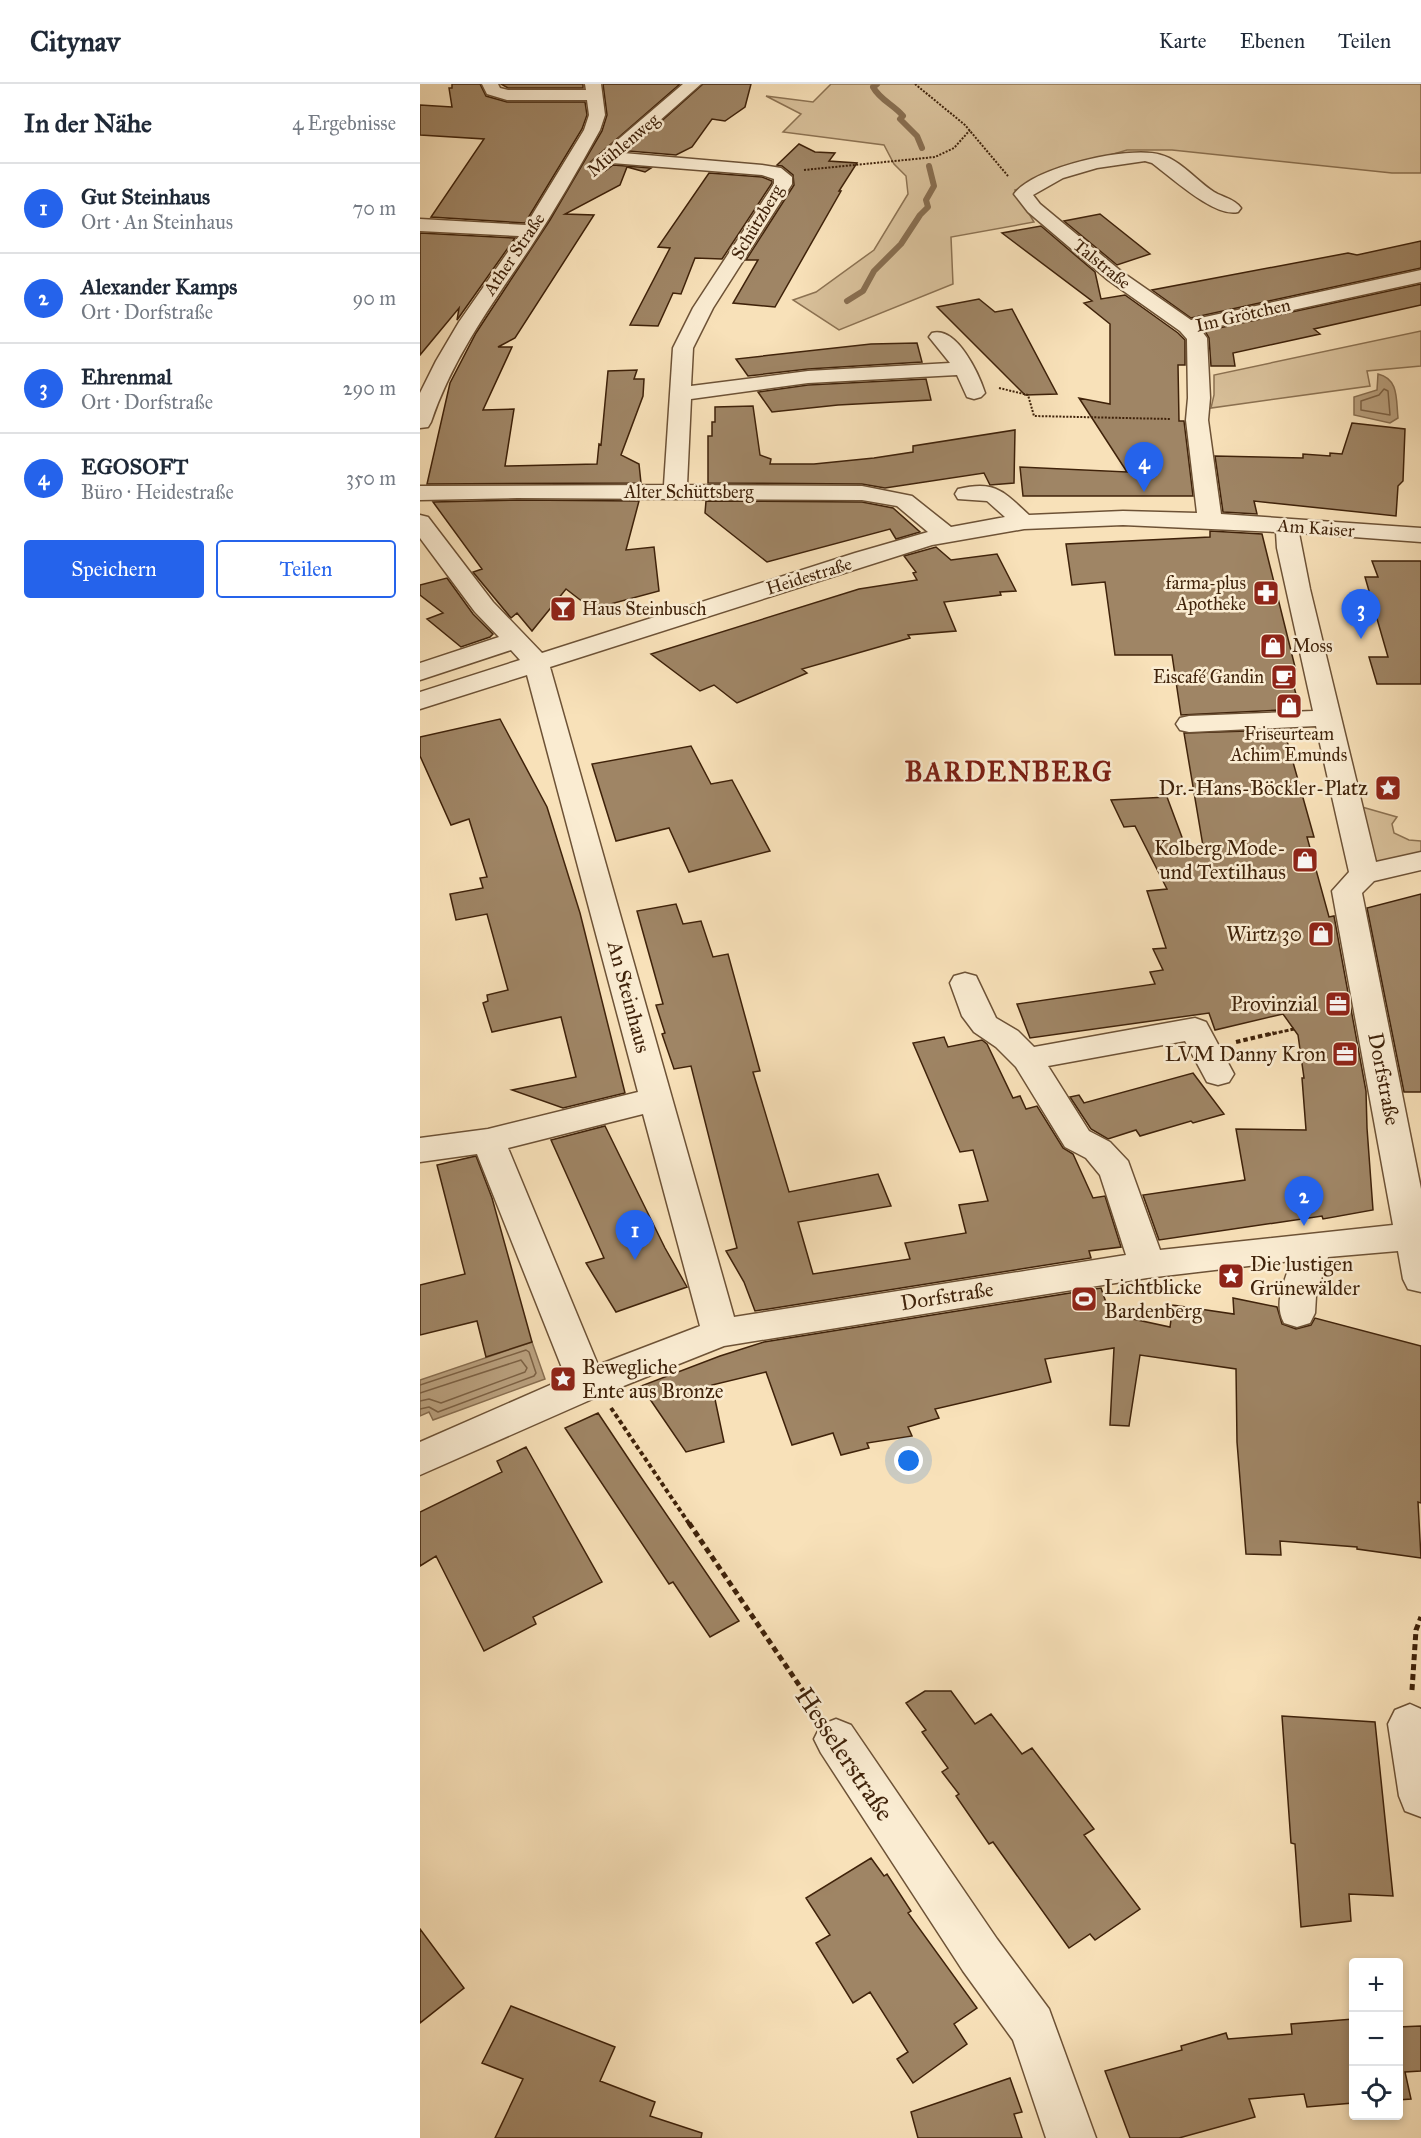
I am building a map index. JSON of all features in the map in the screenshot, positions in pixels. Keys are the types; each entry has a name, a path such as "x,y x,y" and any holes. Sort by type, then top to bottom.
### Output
{"street":[{"path":"490,84 493,91 507,95 594,89"},
{"name":"Mühlenweg","path":"550,202 572,188 693,84"},
{"name":"Ather Straße","path":"420,422 436,382 459,338 550,202 592,130 597,115 594,89"},
{"path":"1023,194 1057,174 1095,163 1131,156 1145,156 1158,159 1208,196 1232,208"},
{"name":"Schützberg","path":"608,157 775,172 783,177 783,184 690,332 684,348 675,493"},
{"name":"Talstraße","path":"1023,194 1034,208 1115,276 1187,327"},
{"path":"420,225 531,231"},
{"name":"Im Grötchen","path":"1210,520 1197,420 1199,398 1197,338 1187,327 1421,276"},
{"path":"939,337 956,353 966,368 974,393"},
{"path":"682,394 808,377 966,368"},
{"name":"Alter Schüttsberg","path":"420,493 507,491 862,493 904,501 945,534"},
{"path":"966,494 993,494 1023,522"},
{"name":"Heidestraße","path":"420,701 536,662 945,534 1023,522 1125,518 1210,520"},
{"name":"Am Kaiser","path":"1210,520 1421,534"},
{"path":"420,522 484,607 536,662"},
{"path":"1287,526 1289,548 1364,874 1421,861"},
{"path":"420,672 515,640"},
{"name":"An Steinhaus","path":"536,662 720,1333"},
{"path":"1189,724 1328,718"},
{"name":"Dorfstraße","path":"420,1459 591,1384 720,1333 1147,1264 1314,1245 1413,1237 1347,891 1364,874"},
{"path":"965,983 978,1016 985,1025 1007,1040 1027,1059 1077,1138 1098,1150 1116,1170 1147,1264"},
{"path":"1027,1059 1195,1029 1212,1062"},
{"path":"420,1150 488,1141 657,1099"},
{"path":"488,1141 591,1384"},
{"path":"1413,1237 1421,1279"},
{"path":"1297,1313 1298,1296 1314,1245"},
{"path":"1410,1724 1421,1796"},
{"name":"Hesselerstraße","path":"836,1740 980,1955 1032,2026 1071,2138"}],"path":[{"path":"915,84 970,130 1023,194"},
{"path":"775,172 935,157 954,148 970,130"},
{"path":"1028,395 1034,416 1197,420"},
{"path":"1212,1062 1294,1029"},
{"name":"Hesselerstraße","path":"591,1384 836,1740"},
{"path":"1410,1724 1416,1630 1421,1617"}],"shaded area":[{"path":"831,84 1421,84 1421,173 1392,173 1172,150 1127,150 1053,172 1023,189 1015,190 1034,222 951,237 953,284 839,330 793,300 816,292 874,250 908,194 906,176 894,164 884,145 783,132 801,114 766,96 813,102"},
{"path":"1421,331 1421,366 1367,371 1370,386 1211,408 1214,395 1214,375"},
{"path":"1362,807 1397,817 1392,824 1394,833 1409,840 1421,841 1421,852 1376,863"}],"water":[{"path":"1378,374 1390,380 1395,391 1398,418 1390,423 1354,415 1354,397 1377,390"},
{"path":"532,1342 545,1379 433,1420 429,1412 420,1416 420,1380"}],"building":[{"path":"452,84 480,84 486,96 507,102 585,102 587,115 582,129 525,223 431,217 484,139 420,135 420,105 452,107 449,88 452,88"},
{"path":"501,84 583,84 583,88 508,88"},
{"path":"603,84 680,84 588,164 593,171 605,171 613,165 651,168 645,172 627,167 620,185 565,214 594,215 515,338 498,347 512,347 483,410 514,409 505,466 597,464 608,371 637,370 634,379 644,379 643,396 621,455 639,464 641,483 427,484 450,383 476,333 550,220 602,131 607,115"},
{"path":"703,84 751,84 745,107 725,121 712,119 692,147 676,155 628,151"},
{"path":"799,144 815,152 835,153 829,161 857,163 775,307 733,303 758,260 746,260 794,185 793,175 782,166 777,165"},
{"path":"709,173 762,177 772,183 722,259 695,258 681,294 673,293 658,326 630,325 670,248 658,247"},
{"path":"1100,214 1150,254 1117,265 1064,221"},
{"path":"1041,226 1095,272 1101,299 1125,295 1185,340 1185,365 1178,365 1179,421 1184,421 1193,496 1023,496 1020,467 1127,472 1079,398 1110,404 1110,324 1084,303 1092,301 1002,233"},
{"path":"420,233 515,238 457,320 459,308 420,355"},
{"path":"1421,241 1421,268 1191,318 1152,290 1348,253 1357,255"},
{"path":"1421,284 1421,305 1314,329 1320,334 1233,353 1235,366 1211,366 1209,338 1205,331"},
{"path":"979,299 995,312 1012,309 1057,394 1025,395 937,307"},
{"path":"917,343 922,362 808,369 748,376 736,359 871,344"},
{"path":"926,379 931,400 838,405 772,412 758,392 808,385"},
{"path":"753,406 760,455 771,459 770,464 814,464 874,458 913,452 913,446 1015,430 1014,483 990,485 984,473 885,488 862,484 708,483 708,436 712,436 715,407"},
{"path":"1352,423 1405,429 1403,481 1398,486 1396,516 1254,501 1257,514 1223,512 1215,456 1303,458 1303,454 1330,456 1330,453 1342,454"},
{"path":"639,501 626,550 654,547 659,591 592,609 566,589 532,631 517,613 511,618 473,572 482,569 433,502"},
{"path":"706,501 862,502 893,508 920,532 896,539 890,529 767,562 705,513"},
{"path":"1210,531 1262,534 1296,671 1290,672 1300,709 1181,715 1172,655 1115,655 1105,582 1072,585 1066,544 1210,537"},
{"path":"936,547 951,560 997,554 1016,591 944,602 956,631 908,635 910,638 802,669 807,673 737,703 714,685 700,691 651,654 859,589 917,580 913,573 916,572 904,556"},
{"path":"1372,561 1421,561 1421,684 1377,684 1369,657 1388,657 1365,577 1378,577"},
{"path":"447,578 473,614 493,634 490,637 461,647 427,619 443,613 420,595 420,585"},
{"path":"500,719 547,807 580,913 625,1093 563,1108 512,1090 576,1077 561,1017 492,1032 483,1003 488,1001 487,995 508,990 487,914 456,920 450,894 483,888 480,878 487,877 469,819 451,825 420,756 420,737"},
{"path":"1284,730 1314,837 1307,837 1329,917 1334,916 1366,1091 1373,1210 1323,1219 1322,1216 1159,1240 1143,1195 1245,1180 1236,1129 1306,1130 1302,1078 1304,1078 1298,1035 1283,1014 1215,1030 1209,1013 1030,1038 1017,1004 1155,984 1150,972 1163,970 1153,949 1166,948 1147,891 1167,889 1135,826 1124,827 1111,800 1167,797 1189,856 1204,852 1184,733"},
{"path":"691,746 711,784 732,780 770,851 689,872 669,828 616,841 592,764"},
{"path":"1421,894 1421,1092 1404,1092 1367,908"},
{"path":"676,904 683,924 701,921 713,957 728,954 760,1071 753,1072 789,1192 878,1174 891,1206 798,1222 813,1274 910,1259 905,1243 966,1233 959,1205 988,1201 973,1150 960,1152 913,1043 944,1037 948,1047 982,1040 987,1044 1013,1098 1020,1096 1026,1109 1037,1106 1063,1148 1073,1154 1093,1198 1105,1196 1121,1247 1089,1251 1091,1258 755,1311 744,1282 726,1251 737,1248 691,1066 674,1069 662,1034 665,1033 656,1005 663,1004 637,911"},
{"path":"1193,1073 1224,1114 1140,1136 1136,1130 1108,1139 1091,1129 1070,1097 1079,1095 1084,1103"},
{"path":"605,1126 665,1248 687,1287 616,1312 586,1263 604,1258 551,1140"},
{"path":"476,1156 492,1198 532,1342 486,1357 477,1321 420,1335 420,1285 465,1274 437,1165"},
{"path":"1101,1288 1110,1314 1170,1327 1173,1305 1234,1314 1233,1298 1277,1307 1282,1324 1296,1329 1311,1325 1315,1318 1421,1346 1421,1503 1418,1502 1421,1558 1357,1549 1357,1547 1280,1541 1281,1555 1246,1554 1237,1442 1236,1369 1140,1355 1129,1426 1110,1425 1114,1348 1045,1359 1051,1382 935,1409 939,1418 908,1427 912,1436 867,1443 869,1448 841,1455 833,1433 792,1445 766,1372 712,1385 724,1442 686,1452 641,1386 764,1342"},
{"path":"598,1413 739,1621 710,1637 673,1582 669,1584 565,1428"},
{"path":"526,1447 602,1582 533,1617 536,1624 484,1651 436,1556 420,1566 420,1512 502,1472 497,1461"},
{"path":"925,1691 951,1691 975,1724 991,1714 1022,1754 1032,1748 1094,1829 1084,1835 1140,1909 1095,1940 1090,1934 1069,1948 993,1842 989,1844 956,1796 959,1794 942,1772 948,1768 922,1732 926,1730 906,1703"},
{"path":"1282,1716 1375,1722 1393,1896 1349,1894 1351,1921 1301,1927 1295,1844 1291,1843"},
{"path":"871,1858 884,1876 887,1874 911,1911 908,1913 977,2008 954,2024 967,2044 913,2083 897,2059 908,2052 870,1992 853,2003 816,1943 830,1935 806,1898"},
{"path":"420,1929 464,1988 420,2023"},
{"path":"511,2006 615,2047 600,2081 655,2102 650,2116 702,2133 701,2138 495,2138 523,2079 482,2063"},
{"path":"1349,2019 1349,2103 1307,2107 1304,2094 1249,2099 1255,2117 1179,2138 1130,2138 1105,2071 1182,2050 1181,2046 1226,2033 1228,2039 1292,2034 1291,2024"},
{"path":"1421,2026 1421,2071 1405,2072 1411,2099 1403,2100 1403,2066 1403,2027"},
{"path":"1010,2078 1022,2112 1014,2114 1022,2138 918,2138 911,2112"}],"waterway":[{"path":"877,84 873,87 876,92 903,116 900,119 917,136 922,148"},
{"path":"847,301 863,291 874,271 901,244 928,207 926,200 934,186 929,166"}],"place":[{"name":"EGOSOFT","path":"1144,492"},
{"name":"farma-plus Apotheke","path":"1266,593"},
{"name":"Haus Steinbusch","path":"563,609"},
{"name":"Ehrenmal","path":"1361,639"},
{"name":"Moss","path":"1273,646"},
{"name":"Eiscafé Gandin","path":"1284,677"},
{"name":"Friseurteam Achim Emunds","path":"1289,706"},
{"name":"Dr.-Hans-Böckler-Platz","path":"1388,788"},
{"name":"Kolberg Mode- und Textilhaus","path":"1305,860"},
{"name":"Wirtz 30","path":"1321,934"},
{"name":"Provinzial","path":"1338,1004"},
{"name":"LVM Danny Kron","path":"1345,1054"},
{"name":"Alexander Kamps","path":"1304,1226"},
{"name":"Gut Steinhaus","path":"635,1260"},
{"name":"Die lustigen Grünewälder","path":"1231,1276"},
{"name":"Lichtblicke Bardenberg","path":"1084,1299"},
{"name":"Bewegliche Ente aus Bronze","path":"563,1379"}],"district":[{"name":"BARDENBERG","path":"1009,771"}]}
